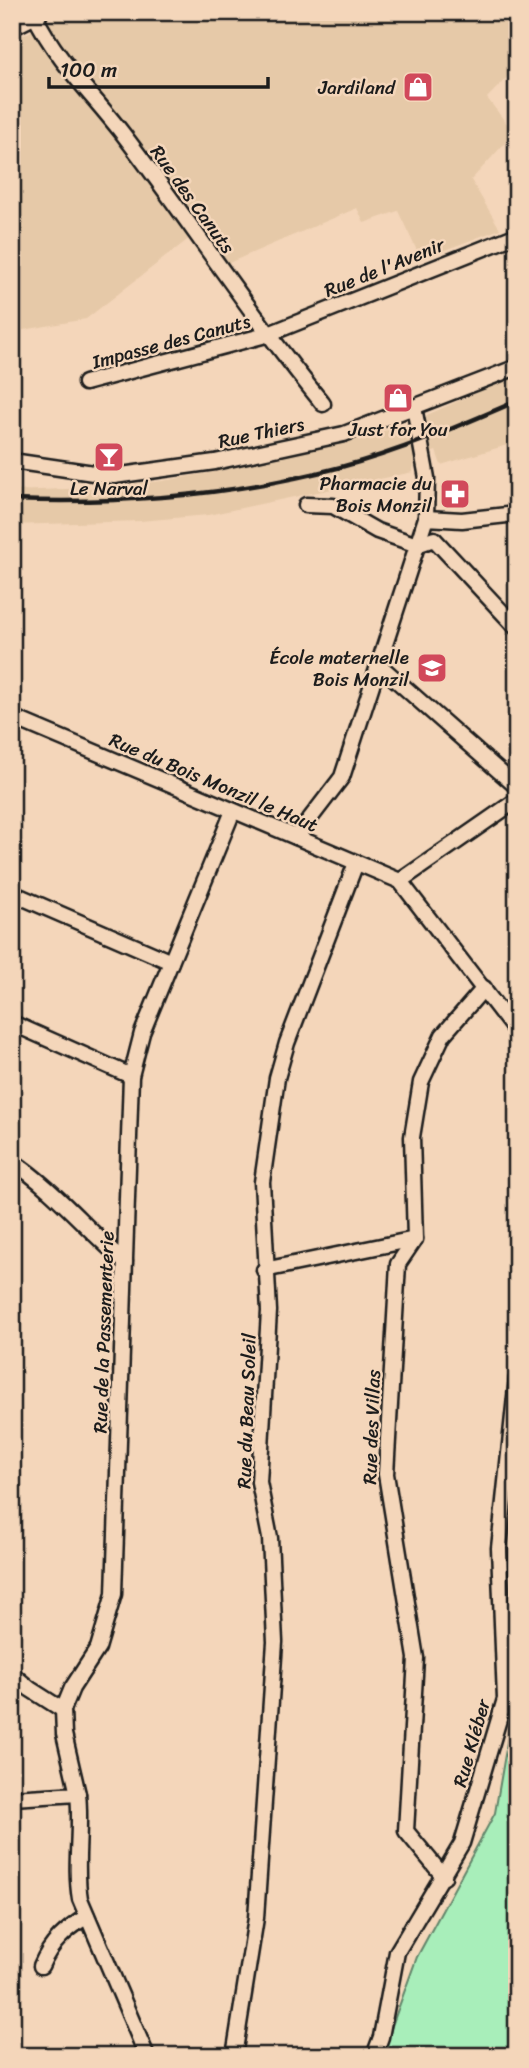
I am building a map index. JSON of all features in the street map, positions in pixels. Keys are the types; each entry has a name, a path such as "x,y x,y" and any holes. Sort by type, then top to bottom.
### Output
{"street":[{"path":"12,25 36,13"},
{"name":"Rue des Canuts","path":"36,13 58,57 122,134 267,335 323,404"},
{"name":"Rue de l'Avenir","path":"267,335 517,235"},
{"name":"Impasse des Canuts","path":"85,383 267,335"},
{"name":"Rue Thiers","path":"12,461 125,476 215,462 344,434 513,369"},
{"path":"296,838 342,777 426,518 427,478 414,407"},
{"path":"306,505 334,506 377,531 417,545 434,538 517,628"},
{"path":"426,518 462,520 508,515"},
{"path":"378,664 517,787"},
{"name":"Rue du Bois Monzil le Haut","path":"12,718 400,881"},
{"path":"517,800 400,881 517,1033"},
{"name":"Rue de la Passementerie","path":"63,1710 72,1688 98,1648 114,1594 131,1076 142,1033 233,811"},
{"name":"Rue du Beau Soleil","path":"234,2056 256,1918 275,1642 270,1538 259,1482 269,1311 264,1270 262,1182 277,1078 287,1043 356,863"},
{"path":"12,893 172,962"},
{"path":"264,1270 415,1239 412,1137 421,1082 443,1035 484,988"},
{"path":"12,1023 131,1076"},
{"path":"12,1161 67,1205 95,1237 125,1262"},
{"name":"Rue des Villas","path":"415,1239 398,1264 386,1474 416,1658 406,1831 444,1877"},
{"name":"Rue Kléber","path":"374,2056 381,2037 397,1952 462,1843 505,1699 499,1548 517,1378"},
{"path":"12,1674 63,1710 64,1734 78,1794 80,1819 75,1871 87,1916 147,2056"},
{"path":"12,1798 78,1794"},
{"path":"41,1965 48,1949 65,1930 87,1916"}],"shaded area":[{"path":"68,12 517,12 517,67 487,98 514,133 471,180 500,229 421,259 398,211 364,223 357,208 224,265 200,230 86,319 12,332 12,41"},
{"path":"514,376 517,442 441,465 436,451 414,459 413,472 208,515 140,521 12,525 12,491 93,488 162,481 214,472 392,429 407,438 422,431 427,415"}],"green space":[{"path":"517,1558 517,2056 381,2056 417,1957 495,1813 514,1702"}],"railway":[{"path":"12,500 136,499 219,491 301,477 386,453 517,401"}],"place":[{"name":"Jardiland","path":"418,87"},
{"name":"Just for You","path":"398,398"},
{"name":"Le Narval","path":"109,457"},
{"name":"Pharmacie du Bois Monzil","path":"455,494"},
{"name":"École maternelle Bois Monzil","path":"432,668"}]}
